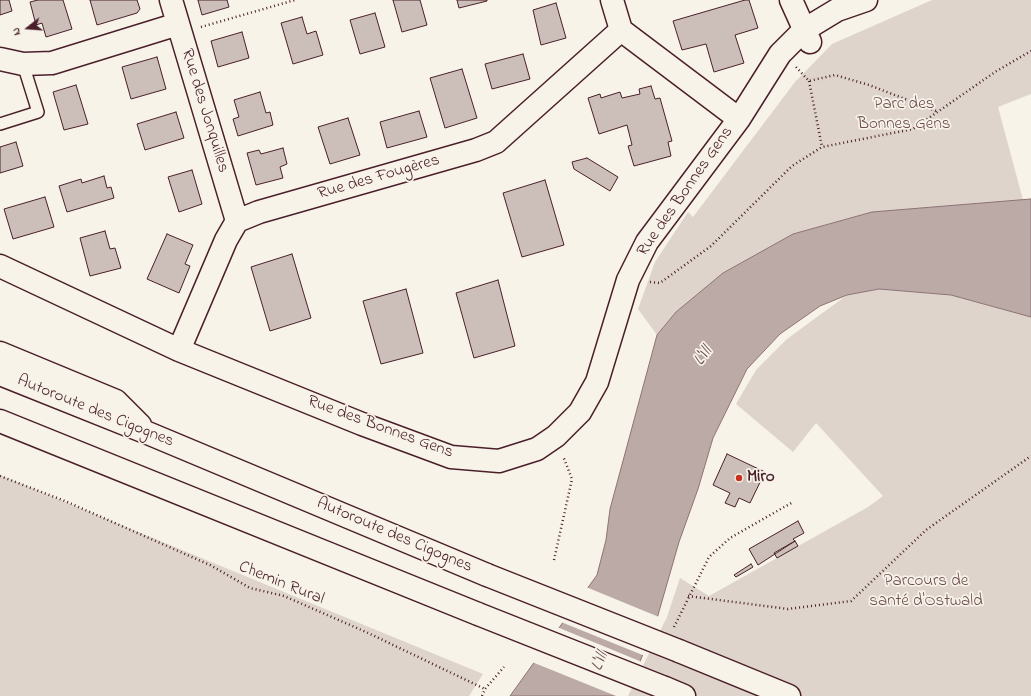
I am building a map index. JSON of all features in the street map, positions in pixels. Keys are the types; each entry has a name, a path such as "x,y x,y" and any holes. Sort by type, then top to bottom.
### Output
{"main road":[{"name":"Rue des Jonquilles","path":"171,0 237,221"},
{"path":"612,0 621,30 739,119"},
{"path":"791,0 807,36"},
{"name":"Rue des Bonnes Gens","path":"739,119 791,62 807,36 837,10 866,0"},
{"name":"Rue des Bonnes Gens","path":"0,266 179,350 362,424 451,457 499,461 537,449 556,436 580,412 597,382 628,280 647,242 739,119 780,54 807,36 879,0"},
{"path":"0,59 23,64 52,64 180,29"},
{"name":"Rue des Fougères","path":"237,221 259,212 476,150 496,142 621,30"},
{"path":"179,350 226,240 237,221"},
{"path":"0,353 116,402 150,434"},
{"name":"Autoroute des Cigognes","path":"0,374 150,434 487,575 789,696"},
{"path":"0,422 674,692"}],"lane":[{"path":"0,124 38,112 23,64"}],"path":[{"path":"180,29 295,0"},
{"path":"628,280 660,283 711,246 792,166 822,147 913,129 995,72 1031,51"},
{"path":"791,62 809,81 822,147"},
{"path":"809,81 834,75 870,85 937,111"},
{"path":"554,560 572,479 556,436"},
{"path":"793,502 725,543 709,557 688,596 788,609 851,601 926,530 1031,456"},
{"name":"Chemin Rural","path":"0,476 65,501 195,559 250,588 291,599 366,632 485,689"},
{"path":"482,696 485,689 504,667"}],"green space":[{"name":"Parc des Bonnes Gens","path":"932,0 1031,0 1031,94 998,107 1023,200 872,212 793,234 723,273 676,312 657,335 638,309 655,262 688,212 693,217 795,82 832,44"},
{"name":"Parcours de santé d'Ostwald","path":"879,289 951,295 1031,317 1031,696 628,696 667,617 680,578 709,596 868,507 883,496 816,423 793,452 736,404 756,370 787,339 847,295"},
{"path":"0,475 483,674 469,696 0,696"}],"water":[{"name":"L'Ill","path":"1031,199 1031,317 951,295 879,289 847,295 820,306 780,334 747,369 713,438 698,489 679,542 656,622 637,669 623,696 510,696 597,575 606,540 610,509 657,335 676,312 723,273 793,234 872,212"}],"pier":[{"path":"586,587 659,617 645,656 561,622"},
{"path":"557,627 642,662 626,696 616,696 532,662"}],"building":[{"path":"0,0 9,0 12,11 0,15"},
{"path":"38,0 63,0 72,29 46,37 42,23 36,25 30,2"},
{"path":"90,0 137,0 140,9 137,13 97,25"},
{"path":"198,0 227,0 229,7 202,15"},
{"path":"393,0 420,0 427,25 402,32"},
{"path":"457,0 487,0 487,1 459,8"},
{"path":"749,0 758,28 735,35 744,63 714,72 706,44 682,50 673,21"},
{"path":"556,3 566,38 541,45 533,10"},
{"path":"375,13 385,47 360,54 350,20"},
{"path":"302,17 307,34 316,31 323,55 293,64 281,23"},
{"path":"242,32 249,58 218,67 211,41"},
{"path":"523,54 530,79 492,89 485,64"},
{"path":"157,57 166,89 131,99 122,67"},
{"path":"462,69 477,118 445,128 430,78"},
{"path":"76,85 88,124 64,130 53,92"},
{"path":"651,86 655,99 660,98 672,141 668,142 671,156 634,166 628,146 632,145 627,125 599,134 588,98 600,94 601,98 620,92 622,98 640,94 639,89"},
{"path":"260,92 266,113 270,112 273,125 238,136 233,119 239,117 234,100"},
{"path":"419,111 427,137 387,148 380,122"},
{"path":"176,112 184,138 145,150 137,124"},
{"path":"348,118 360,155 330,164 318,127"},
{"path":"16,142 23,166 0,173 0,147"},
{"path":"283,148 287,164 280,167 283,178 256,185 247,153 259,150 261,154"},
{"path":"587,158 618,177 610,191 574,169 572,162"},
{"path":"192,170 202,204 179,212 168,177"},
{"path":"104,176 107,188 111,187 114,198 67,212 59,186 81,179 82,183"},
{"path":"545,180 564,245 522,257 503,193"},
{"path":"45,197 54,227 13,239 4,209"},
{"path":"105,231 110,249 115,248 121,268 90,276 80,238"},
{"path":"167,234 193,245 185,264 190,266 179,293 147,279"},
{"path":"292,254 311,318 270,331 251,267"},
{"path":"498,280 515,346 474,358 456,293"},
{"path":"406,289 423,353 381,364 363,301"},
{"name":"Miro","path":"727,454 765,472 750,503 739,498 735,507 725,503 730,493 713,485"},
{"path":"798,521 804,533 793,539 795,541 758,565 749,549"},
{"path":"795,541 798,546 777,558 774,553"},
{"path":"751,564 753,567 736,577 734,575"}],"place":[{"name":"Miro","path":"739,478"}]}
